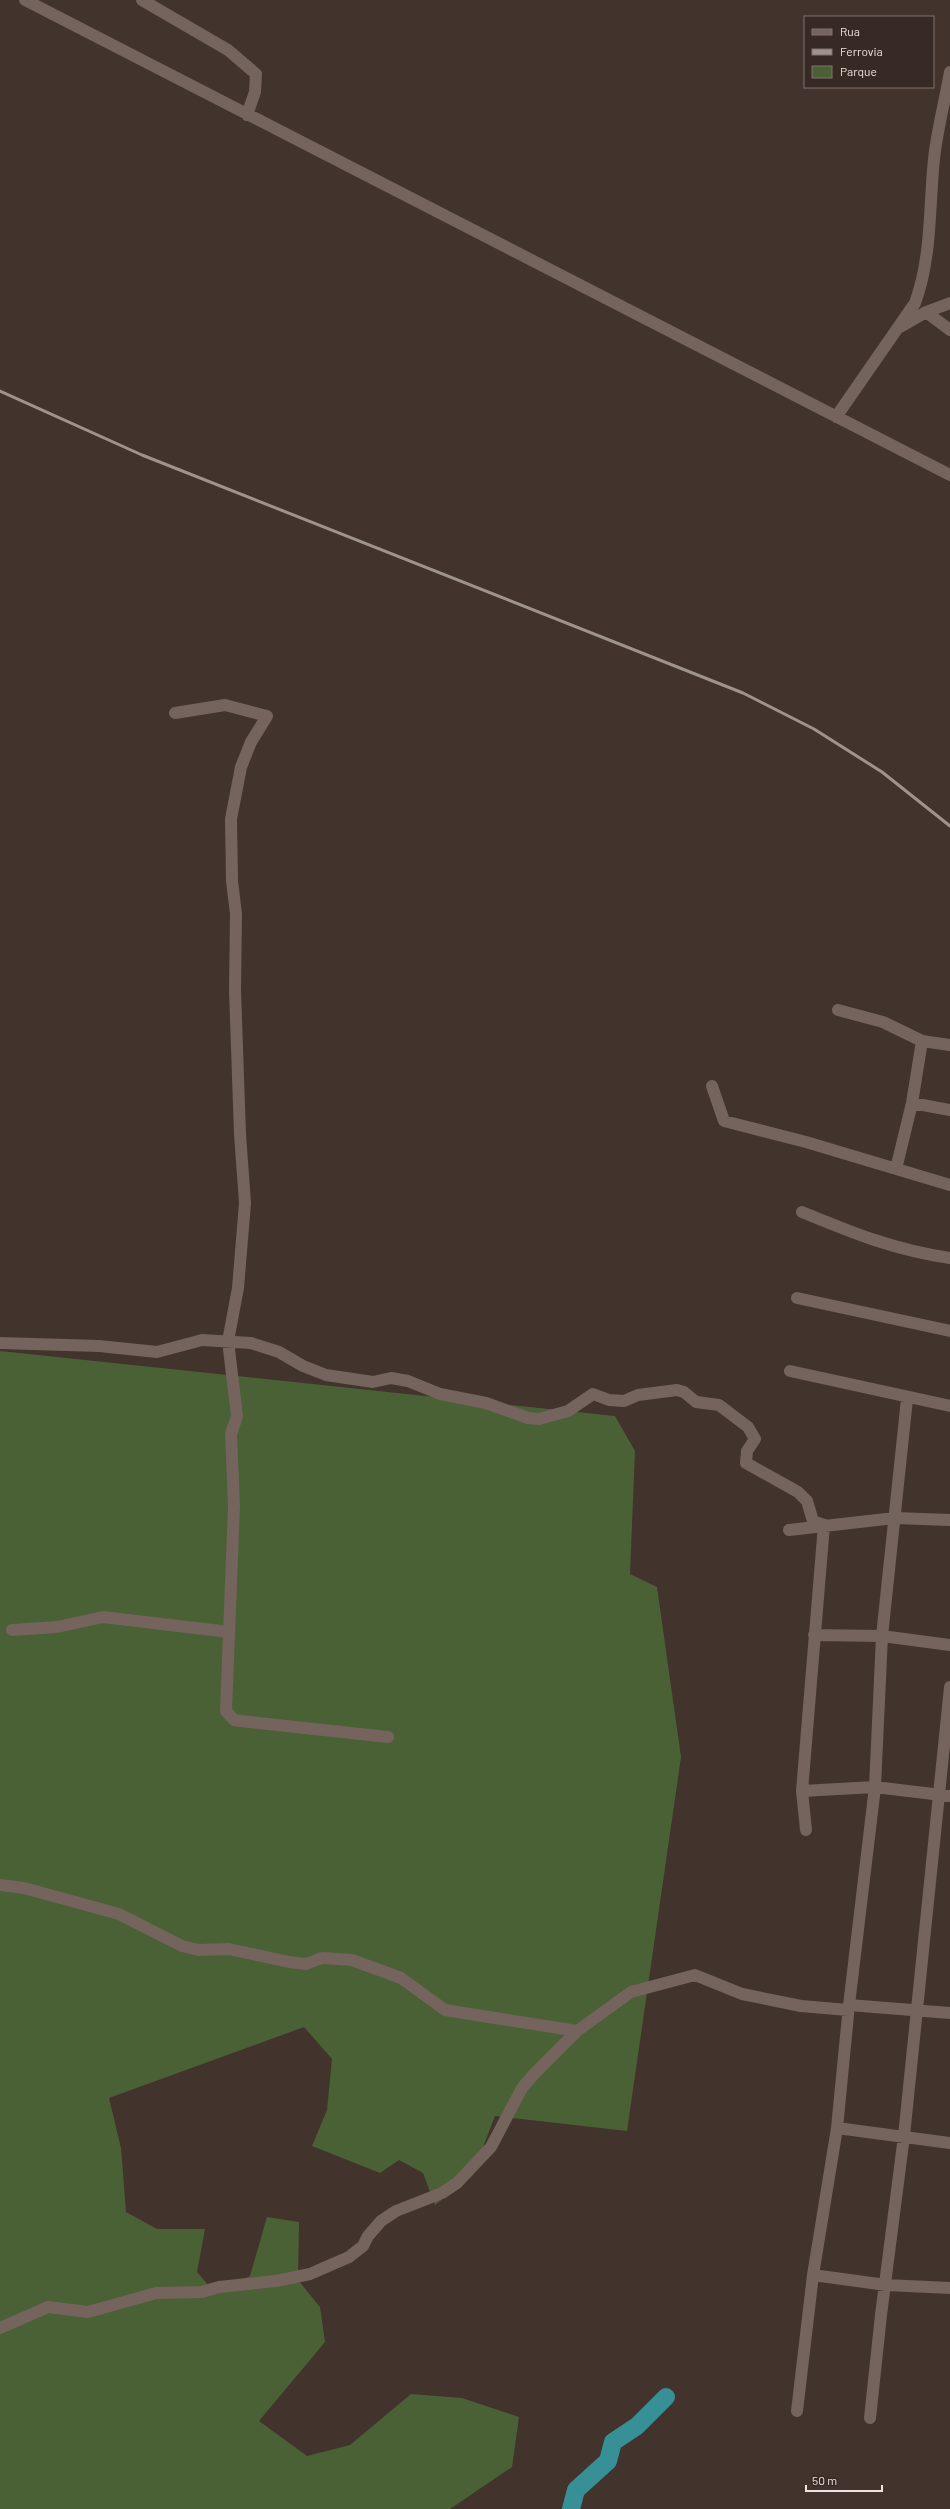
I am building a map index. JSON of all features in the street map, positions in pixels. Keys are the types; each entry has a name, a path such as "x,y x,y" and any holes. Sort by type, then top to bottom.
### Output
{"street":[{"path":"25,0 836,418 950,475"},
{"path":"142,0 228,50 256,74 255,92 247,115"},
{"path":"836,418 898,329 914,303 926,264 934,158 950,72"},
{"path":"898,329 926,312 950,303"},
{"path":"926,312 950,330"},
{"path":"175,713 225,704 267,716 251,742 241,767 230,819 232,881 236,914 235,990 240,1134 245,1204 238,1288 228,1341 236,1416 231,1434 234,1506 226,1711 234,1720 388,1737"},
{"path":"838,1010 883,1022 922,1041 950,1045"},
{"path":"896,1169 912,1103 922,1041"},
{"path":"712,1086 724,1121 950,1184"},
{"path":"912,1103 950,1110"},
{"path":"802,1212 867,1239 914,1253 950,1258"},
{"path":"797,1298 950,1331"},
{"path":"0,1343 99,1346 157,1352 202,1340 251,1343 279,1352 303,1366 326,1375 373,1382 392,1378 408,1381 440,1394 486,1402 528,1418 539,1419 568,1411 594,1394 609,1400 624,1401 638,1395 676,1390 684,1392 696,1402 719,1404 748,1427 755,1439 747,1450 746,1463 798,1492 807,1500 812,1521 824,1525"},
{"path":"790,1371 907,1398 950,1406"},
{"path":"797,2411 813,2275 837,2128 849,2007 875,1787 882,1636 907,1398"},
{"path":"789,1530 895,1518 950,1520"},
{"path":"806,1830 802,1791 824,1525"},
{"path":"12,1630 57,1627 103,1617 229,1632"},
{"path":"814,1635 882,1636 950,1645"},
{"path":"870,2418 904,2136 916,2008 945,1795 950,1687"},
{"path":"802,1791 875,1787 945,1795"},
{"path":"0,1885 24,1888 119,1914 182,1946 199,1950 229,1949 294,1963 306,1964 322,1958 352,1960 401,1978 445,2010 577,2031"},
{"path":"0,2328 48,2307 88,2312 156,2294 202,2292 219,2287 276,2281 310,2274 349,2257 363,2246 368,2236 381,2221 396,2211 442,2193 457,2183 491,2147 522,2088 577,2031 631,1992 695,1976 742,1994 801,2006 916,2008 950,2013"},
{"path":"837,2128 950,2143"},
{"path":"813,2275 886,2285 950,2288"}],"green space":[{"path":"0,1351 615,1416 635,1451 630,1574 657,1587 681,1757 627,2131 495,2116 472,2176 435,2205 423,2173 399,2160 380,2173 312,2146 327,2110 332,2059 304,2027 109,2098 121,2148 126,2212 157,2229 205,2229 197,2272 216,2294 250,2276 267,2217 299,2222 298,2280 320,2307 325,2342 259,2421 307,2456 350,2445 411,2394 462,2398 519,2417 512,2467 450,2509 0,2509"}],"waterway":[{"path":"571,2509 576,2490 608,2461 613,2442 637,2426 666,2397"}],"railway":[{"path":"0,391 142,455 743,693 814,729 882,772 950,826"}]}
